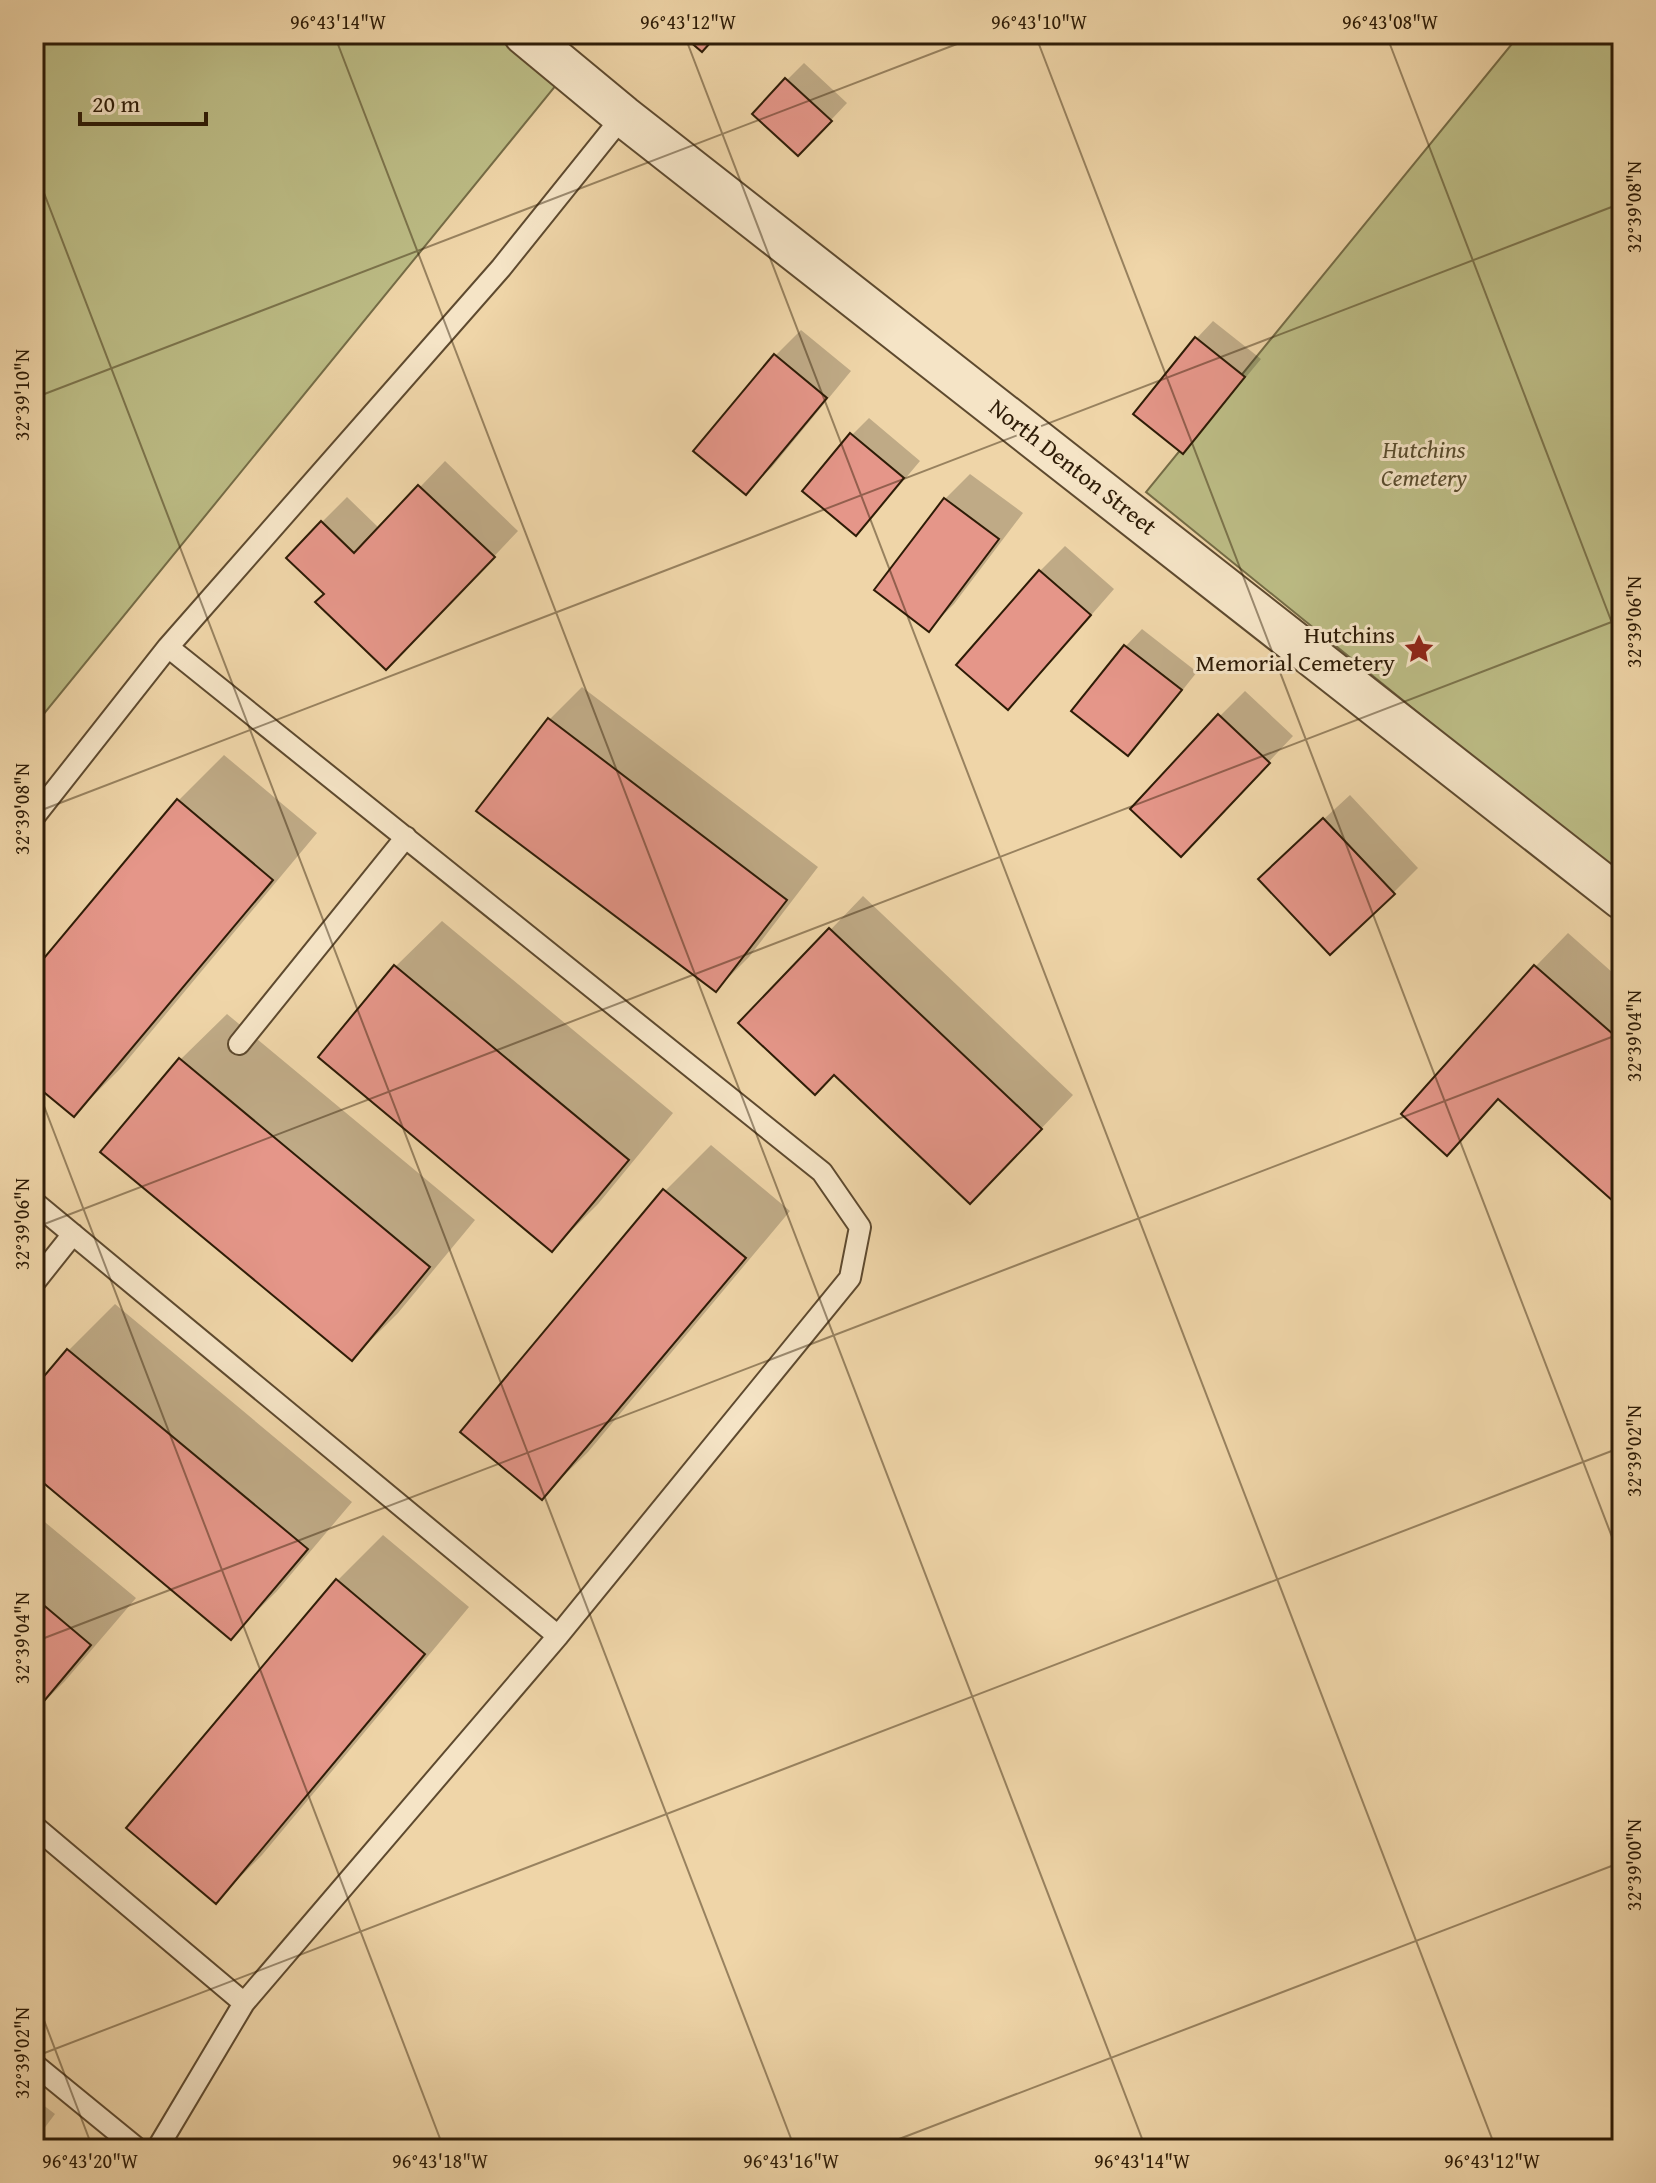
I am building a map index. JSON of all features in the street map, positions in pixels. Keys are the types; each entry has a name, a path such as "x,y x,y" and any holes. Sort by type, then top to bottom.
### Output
{"street":[{"name":"North Denton Street","path":"524,34 623,116 1622,899"}],"lane":[{"path":"34,817 168,647 501,268 623,116"},
{"path":"157,2149 244,2003 558,1636 850,1278 860,1227 822,1172 168,647"},
{"path":"239,1044 406,837"},
{"path":"34,1202 558,1636"},
{"path":"34,1283 73,1234"},
{"path":"34,1826 244,2003"},
{"path":"34,2064 138,2149"}],"green space":[{"path":"34,34 493,34 557,84 34,726"},
{"name":"Hutchins Cemetery","path":"1520,34 1622,34 1622,878 1146,492"}],"building":[{"path":"681,34 718,34 702,52"},
{"path":"785,78 832,121 798,156 752,114"},
{"path":"1195,337 1245,377 1183,454 1133,414"},
{"path":"774,354 827,398 746,495 693,451"},
{"path":"850,433 904,478 856,536 802,491"},
{"path":"418,485 495,557 386,670 315,602 324,594 286,558 321,521 354,553"},
{"path":"944,498 999,539 929,632 874,590"},
{"path":"1039,570 1091,615 1008,710 956,665"},
{"path":"1124,645 1182,690 1128,756 1071,711"},
{"path":"1218,714 1270,763 1181,857 1130,809"},
{"path":"548,718 787,900 716,992 476,811"},
{"path":"177,799 273,880 74,1117 34,1084 34,970"},
{"path":"1323,818 1395,894 1330,955 1258,879"},
{"path":"829,928 1042,1129 970,1204 834,1075 815,1095 738,1023"},
{"path":"394,965 629,1160 552,1252 318,1057"},
{"path":"1534,965 1622,1042 1622,1209 1498,1099 1447,1156 1401,1114"},
{"path":"179,1058 430,1267 352,1361 100,1152"},
{"path":"663,1189 746,1258 542,1500 460,1432"},
{"path":"67,1349 308,1549 231,1640 34,1475 34,1388"},
{"path":"336,1579 425,1654 216,1904 126,1828"},
{"path":"34,1597 91,1645 34,1713"}],"place":[{"name":"Hutchins Memorial Cemetery","path":"1419,649"}]}
